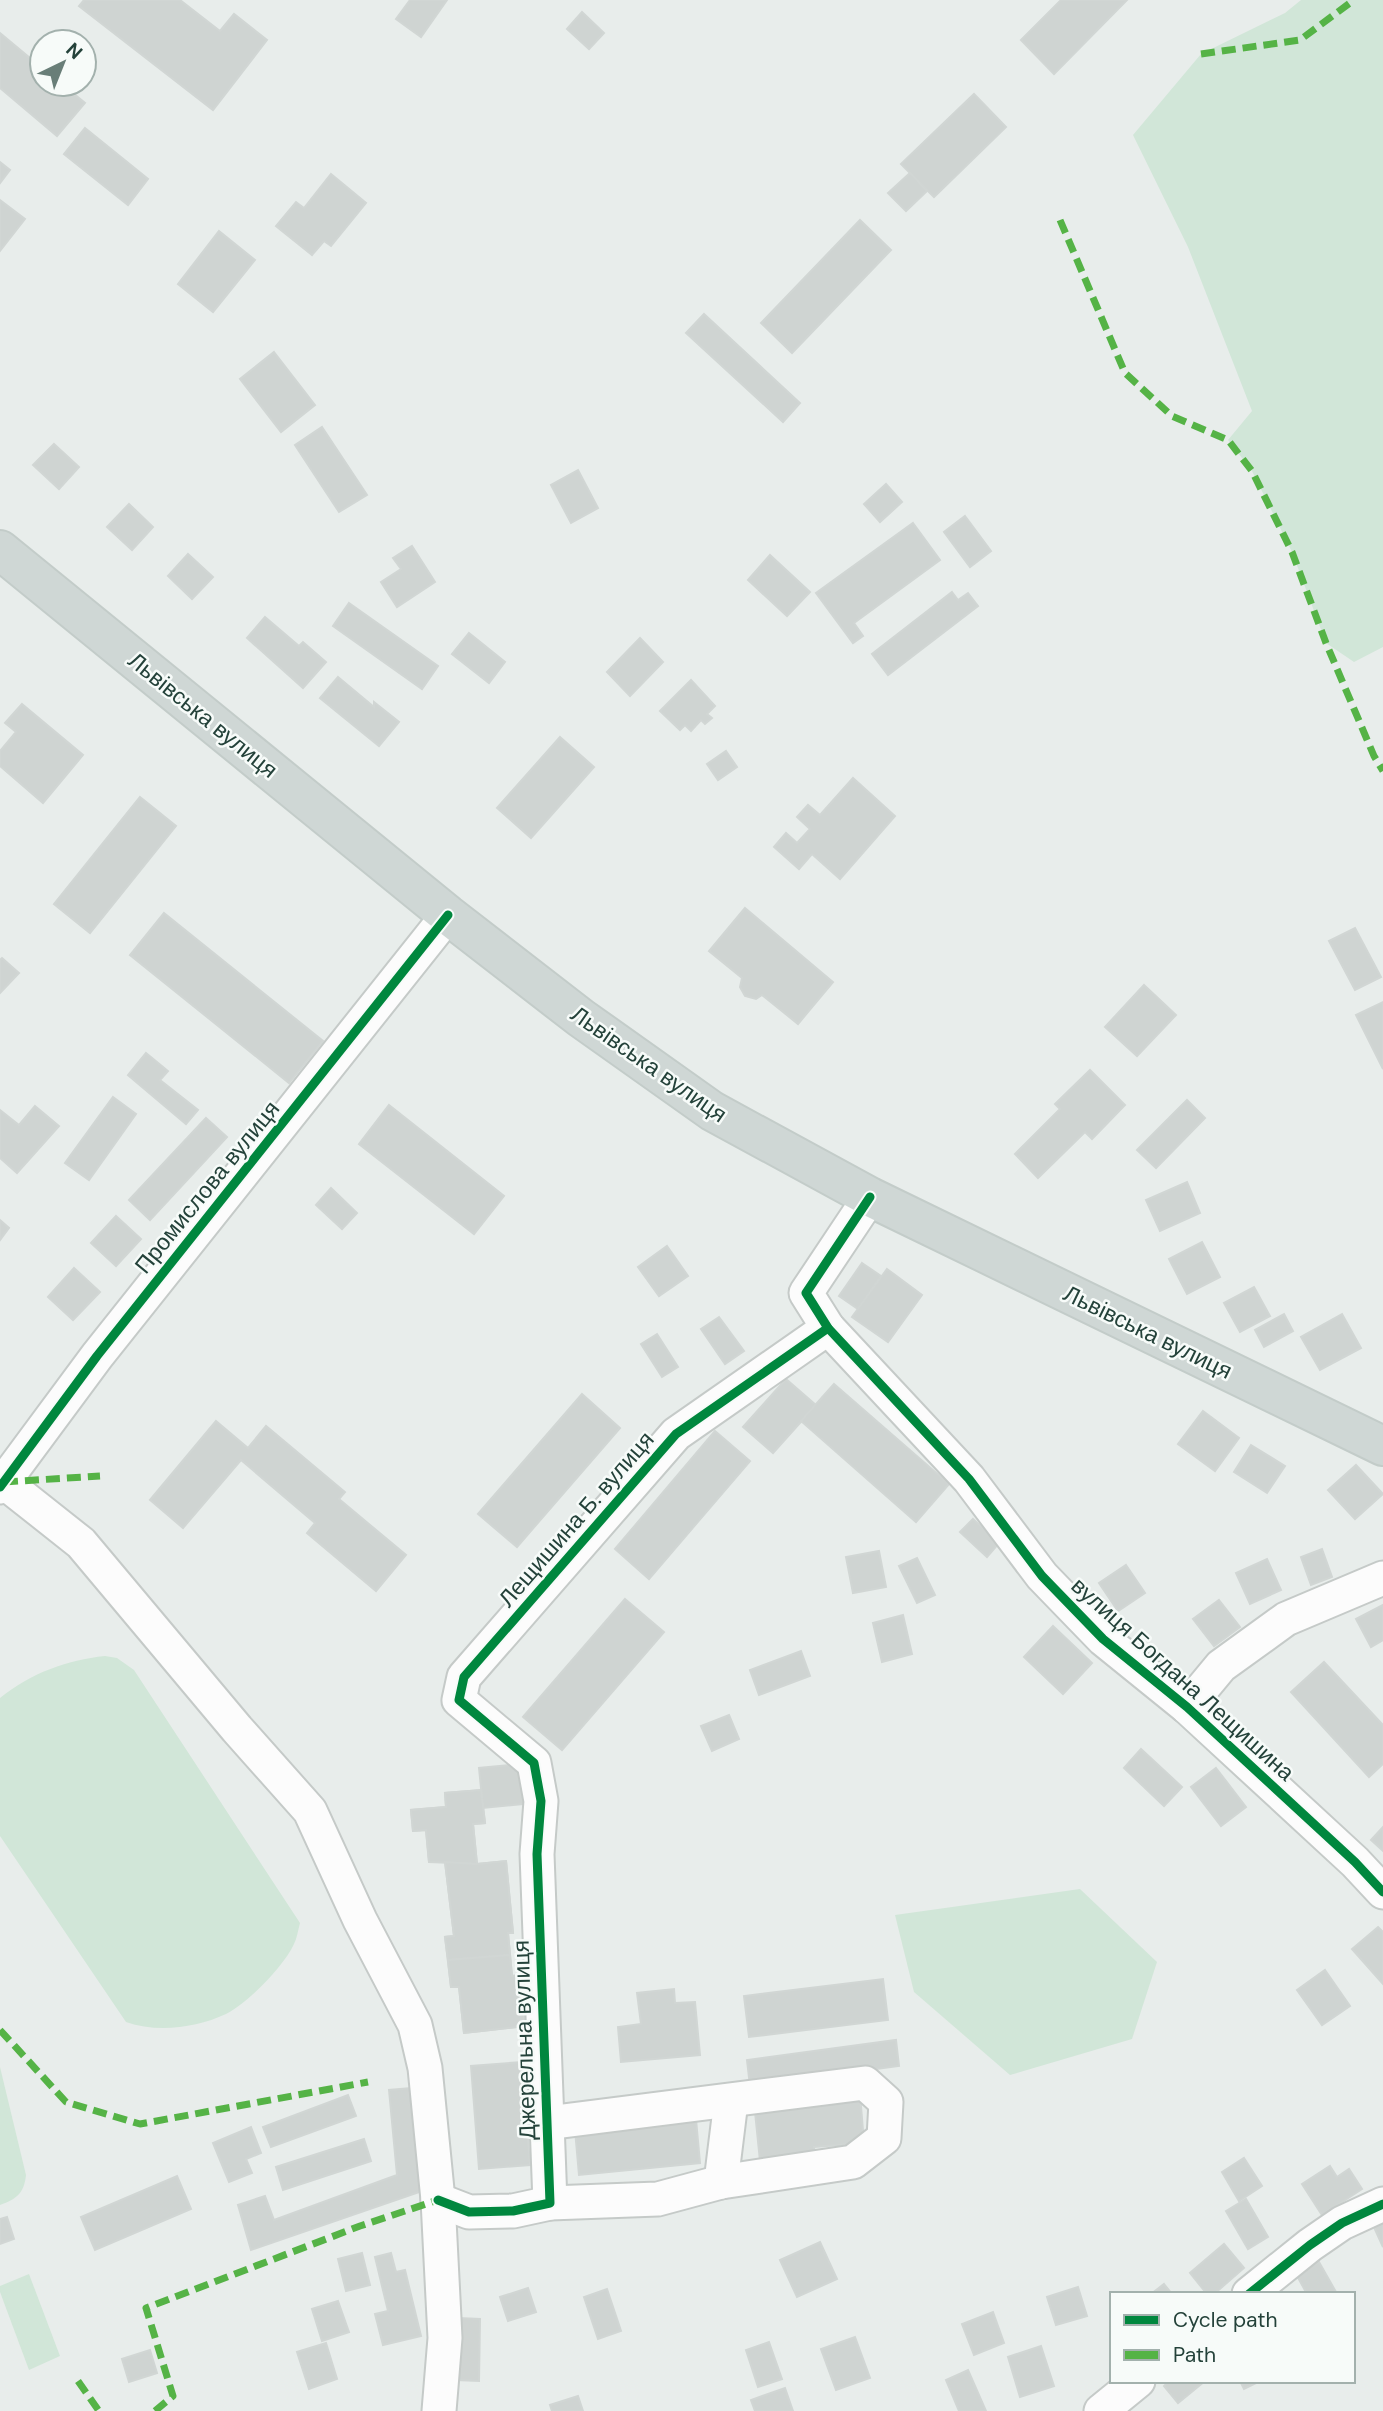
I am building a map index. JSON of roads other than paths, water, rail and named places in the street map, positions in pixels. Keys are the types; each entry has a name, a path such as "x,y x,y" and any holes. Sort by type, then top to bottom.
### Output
{"main road":[{"name":"Львівська вулиця","path":"0,550 448,915 581,1018 712,1111 870,1197 1383,1446"}],"street":[{"name":"Промислова вулиця","path":"2,1484 97,1356 448,915"},
{"path":"828,1328 806,1293 870,1197"},
{"name":"вулиця Богдана Лещишина","path":"828,1328 969,1479 1042,1576 1103,1639 1187,1707 1355,1862 1383,1892"},
{"name":"Лещишина Б. вулиця","path":"534,1763 458,1700 464,1677 677,1434 828,1328"},
{"path":"2,1484 81,1543 237,1729 310,1811 360,1920 415,2025 425,2068 438,2200 445,2338 439,2411"},
{"path":"1187,1707 1221,1666 1286,1619 1383,1578"},
{"name":"Джерельна вулиця","path":"534,1763 541,1801 537,1854 550,2203"},
{"name":"Джерельна вулиця","path":"438,2200 469,2212 513,2211 550,2203 658,2199 721,2182 853,2162 884,2137 886,2102 864,2083 547,2123"},
{"path":"721,2182 731,2101"},
{"path":"1251,2292 1342,2223 1383,2204"},
{"path":"1101,2411 1136,2383"}]}
